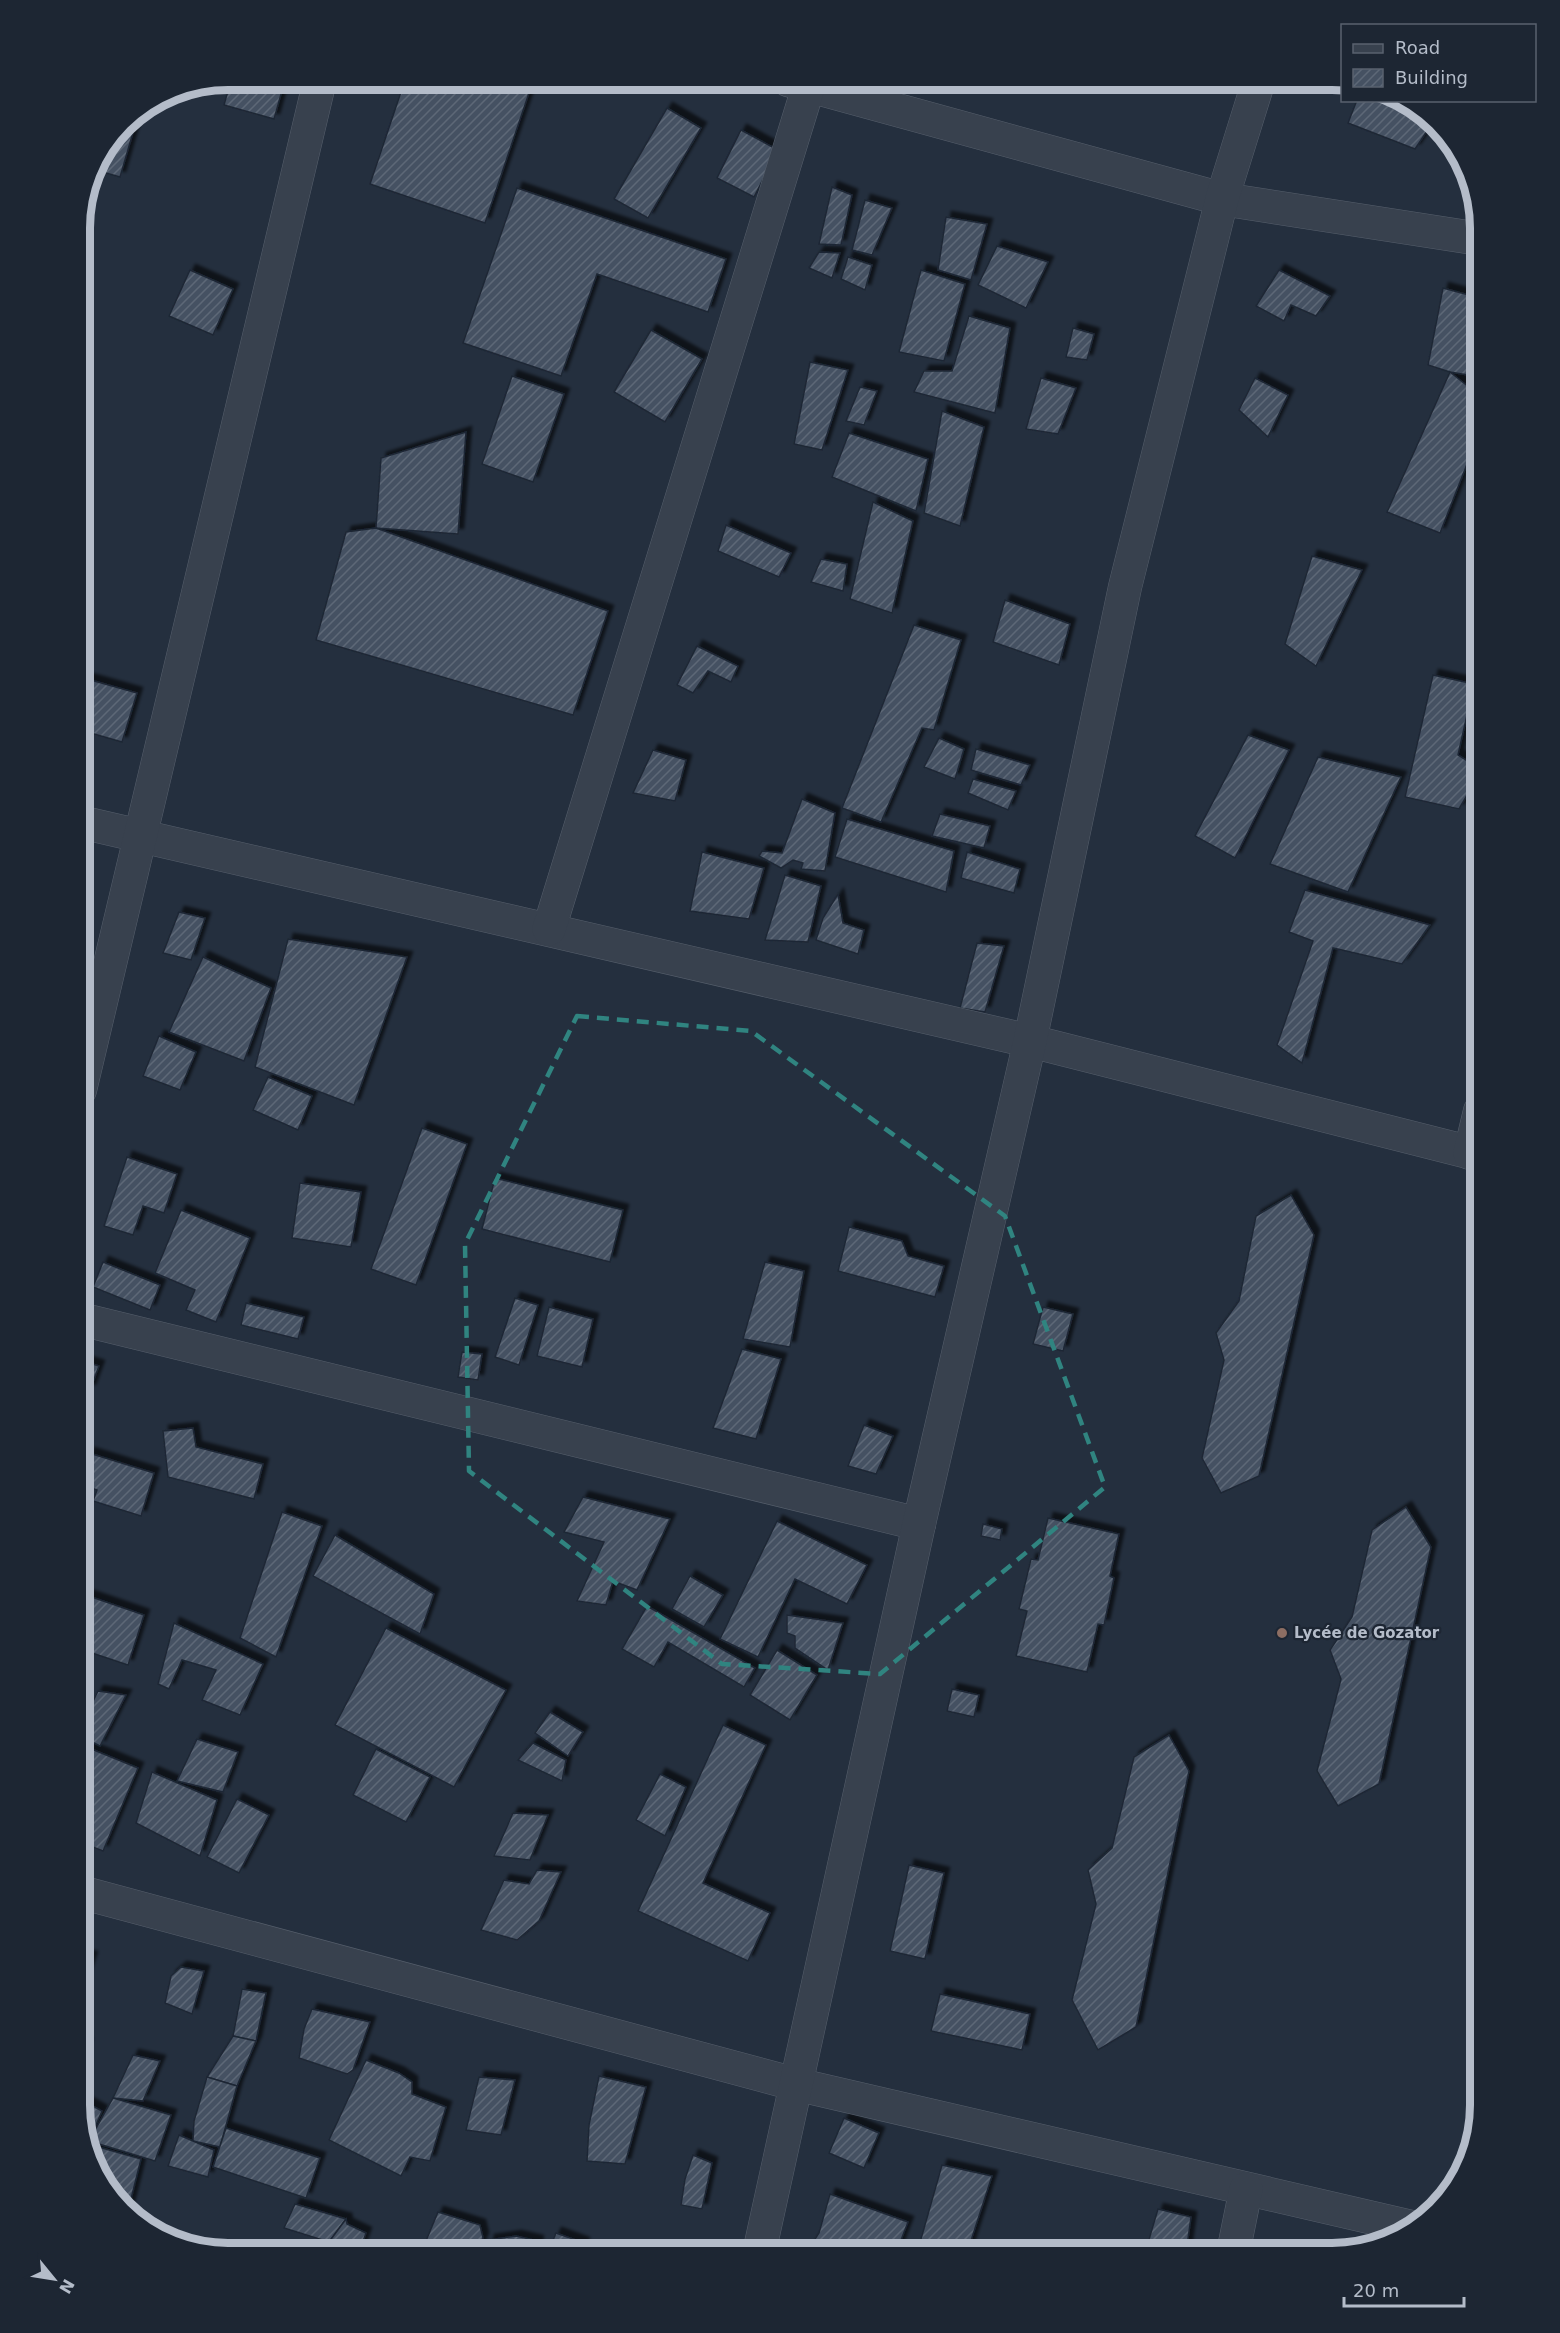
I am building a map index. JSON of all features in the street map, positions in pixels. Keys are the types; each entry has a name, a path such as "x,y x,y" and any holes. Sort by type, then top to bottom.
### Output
{"street":[{"path":"90,1047 318,90"},
{"path":"549,929 797,90"},
{"path":"825,90 1222,199 1470,237"},
{"path":"761,2243 919,1524 1030,1041 1125,587 1222,199 1255,90"},
{"path":"90,824 1030,1041 1470,1153"},
{"path":"90,1321 919,1524"},
{"path":"90,1895 795,2084 1402,2225"},
{"path":"1235,2243 1246,2189"}],"highlighted area":[{"path":"577,1016 751,1031 1005,1216 1105,1487 880,1674 722,1664 469,1471 465,1244"}],"building":[{"path":"228,90 282,90 274,119 224,105"},
{"path":"402,90 530,90 485,223 370,184"},
{"path":"1356,102 1387,102 1401,108 1428,129 1415,149 1348,123"},
{"path":"667,108 701,128 648,218 614,199"},
{"path":"135,126 120,177 102,172 113,151"},
{"path":"741,130 778,150 754,197 717,178"},
{"path":"832,187 852,195 841,245 819,244"},
{"path":"517,188 726,259 708,312 597,274 561,376 463,343"},
{"path":"865,200 892,208 872,255 852,250"},
{"path":"946,217 987,224 971,280 938,270"},
{"path":"997,246 1048,262 1026,308 978,285"},
{"path":"819,252 840,253 832,278 809,268"},
{"path":"848,257 872,265 865,290 841,279"},
{"path":"190,270 233,289 213,335 169,316"},
{"path":"921,270 965,284 944,361 899,352"},
{"path":"1279,270 1330,296 1316,316 1291,305 1284,321 1256,306"},
{"path":"1443,288 1470,295 1470,375 1428,365"},
{"path":"969,316 1010,328 995,413 914,392 924,371 952,371"},
{"path":"1073,328 1094,334 1087,360 1066,357"},
{"path":"651,330 702,359 665,422 614,392"},
{"path":"810,362 848,370 822,450 794,444"},
{"path":"1450,372 1470,388 1470,456 1440,533 1387,512"},
{"path":"512,376 564,394 533,482 482,464"},
{"path":"1041,378 1076,388 1058,434 1026,429"},
{"path":"1255,378 1288,395 1268,437 1239,410"},
{"path":"860,387 877,391 864,425 846,421"},
{"path":"942,411 984,427 960,526 924,513"},
{"path":"466,432 458,534 376,528 381,458"},
{"path":"849,433 928,459 916,511 832,477"},
{"path":"873,502 913,521 892,613 850,599"},
{"path":"726,525 791,553 779,577 718,551"},
{"path":"376,528 608,611 573,715 316,640 346,532"},
{"path":"1312,556 1362,570 1316,666 1285,644"},
{"path":"821,559 847,564 843,591 811,582"},
{"path":"1005,600 1070,624 1059,665 993,642"},
{"path":"914,625 961,640 934,730 922,728 881,822 842,808"},
{"path":"697,646 738,666 731,682 708,671 693,693 677,685"},
{"path":"1433,675 1470,683 1470,702 1458,755 1470,763 1470,790 1459,809 1405,797"},
{"path":"90,680 137,693 122,742 90,733"},
{"path":"1248,735 1289,750 1235,858 1195,836"},
{"path":"939,738 964,749 955,779 924,767"},
{"path":"976,749 1030,765 1021,785 971,770"},
{"path":"653,750 686,760 675,801 633,793"},
{"path":"1318,757 1401,777 1348,892 1270,864"},
{"path":"973,779 1016,791 1008,810 968,793"},
{"path":"802,799 835,813 825,871 801,869 803,863 793,860 781,868 759,856 762,851 782,853"},
{"path":"940,814 990,826 984,848 932,836"},
{"path":"847,819 954,851 946,892 835,857"},
{"path":"702,852 764,868 749,919 690,911"},
{"path":"967,852 1020,869 1014,893 961,878"},
{"path":"785,875 821,886 808,942 765,940"},
{"path":"1305,890 1430,925 1402,964 1333,948 1302,1063 1277,1045 1313,941 1289,932"},
{"path":"838,894 843,923 864,930 858,954 816,940 823,918"},
{"path":"179,912 205,918 191,960 163,953"},
{"path":"288,939 407,957 354,1105 255,1067"},
{"path":"977,943 1004,946 985,1012 960,1008"},
{"path":"203,957 271,988 244,1061 169,1032"},
{"path":"159,1036 196,1052 180,1090 143,1076"},
{"path":"268,1077 312,1096 298,1130 253,1110"},
{"path":"422,1128 467,1144 416,1285 371,1269"},
{"path":"127,1157 177,1174 164,1213 143,1206 133,1235 104,1226"},
{"path":"495,1178 623,1210 610,1262 482,1229"},
{"path":"300,1183 361,1192 351,1247 292,1238"},
{"path":"1291,1195 1314,1235 1259,1476 1221,1493 1202,1458 1224,1360 1216,1333 1239,1301 1256,1216"},
{"path":"181,1210 250,1238 216,1322 186,1310 195,1290 155,1273"},
{"path":"849,1227 902,1241 908,1256 944,1266 935,1297 838,1271"},
{"path":"103,1262 160,1285 150,1310 93,1287"},
{"path":"765,1262 804,1271 790,1347 743,1339"},
{"path":"515,1298 538,1305 519,1365 495,1357"},
{"path":"246,1303 304,1317 298,1339 241,1325"},
{"path":"549,1307 593,1319 582,1367 537,1356"},
{"path":"1043,1307 1073,1314 1063,1351 1033,1344"},
{"path":"742,1349 781,1359 756,1439 713,1428"},
{"path":"462,1352 482,1354 478,1380 458,1377"},
{"path":"90,1363 99,1366 90,1390"},
{"path":"864,1425 893,1436 876,1474 848,1466"},
{"path":"193,1428 196,1447 263,1464 254,1499 168,1477 163,1431"},
{"path":"90,1453 154,1473 141,1516 93,1501 97,1490 90,1488"},
{"path":"583,1497 670,1519 637,1590 613,1581 606,1605 577,1601 604,1542 564,1532"},
{"path":"1406,1507 1431,1547 1379,1784 1338,1806 1317,1771 1341,1679 1330,1650 1352,1617 1372,1530"},
{"path":"282,1512 322,1526 276,1657 240,1638"},
{"path":"1048,1518 1119,1534 1110,1576 1114,1578 1104,1625 1098,1624 1087,1672 1016,1656 1027,1611 1019,1609 1031,1559 1038,1560"},
{"path":"777,1521 867,1565 847,1604 795,1579 758,1657 720,1639"},
{"path":"983,1524 1002,1529 1000,1540 981,1536"},
{"path":"335,1535 434,1594 420,1634 313,1576"},
{"path":"690,1576 723,1595 704,1627 672,1609"},
{"path":"90,1596 144,1615 128,1665 90,1652"},
{"path":"647,1606 755,1668 744,1687 668,1642 654,1667 622,1649"},
{"path":"787,1615 843,1623 828,1670 795,1648 795,1636 787,1633"},
{"path":"174,1623 263,1664 240,1715 202,1700 216,1670 182,1660 169,1689 158,1684"},
{"path":"386,1628 506,1690 454,1787 335,1725"},
{"path":"777,1650 817,1675 790,1720 750,1695"},
{"path":"952,1689 979,1695 974,1717 947,1711"},
{"path":"98,1691 126,1695 100,1746 90,1741 90,1707"},
{"path":"550,1712 583,1732 568,1756 535,1733"},
{"path":"723,1725 766,1745 703,1883 770,1913 748,1961 638,1911"},
{"path":"1169,1735 1189,1771 1136,2027 1098,2050 1072,2000 1096,1904 1088,1870 1112,1848 1134,1757"},
{"path":"197,1739 238,1752 223,1792 177,1781"},
{"path":"533,1743 566,1760 562,1781 518,1760"},
{"path":"90,1748 138,1768 103,1851 90,1846"},
{"path":"376,1749 430,1777 406,1822 353,1795"},
{"path":"152,1772 217,1800 200,1856 136,1823"},
{"path":"660,1774 686,1787 665,1836 636,1820"},
{"path":"237,1799 269,1815 239,1873 207,1857"},
{"path":"513,1813 548,1815 530,1860 494,1856"},
{"path":"909,1865 944,1873 925,1959 890,1951"},
{"path":"537,1870 561,1872 539,1921 517,1940 481,1930 504,1880 529,1884"},
{"path":"181,1967 204,1971 192,2014 165,2003 171,1976"},
{"path":"242,1989 266,1993 256,2041 233,2036"},
{"path":"940,1994 1030,2014 1022,2050 931,2031"},
{"path":"312,2009 370,2022 353,2070 347,2074 299,2058 304,2029"},
{"path":"233,2036 256,2041 237,2086 207,2077"},
{"path":"133,2055 160,2061 143,2101 113,2098"},
{"path":"366,2060 399,2073 412,2082 412,2094 446,2107 430,2161 410,2157 401,2176 329,2140"},
{"path":"599,2076 646,2087 625,2164 587,2161 589,2125"},
{"path":"207,2077 237,2086 220,2147 193,2141 194,2121"},
{"path":"479,2077 515,2080 501,2135 466,2130"},
{"path":"113,2098 171,2115 155,2161 96,2143 93,2133"},
{"path":"90,2104 102,2111 93,2132"},
{"path":"844,2118 879,2133 864,2168 829,2153"},
{"path":"226,2128 320,2158 306,2198 213,2167"},
{"path":"179,2135 214,2150 208,2177 168,2166"},
{"path":"97,2147 141,2159 130,2203 108,2174"},
{"path":"693,2155 712,2163 702,2209 681,2205 685,2179"},
{"path":"942,2165 992,2176 970,2243 920,2243"},
{"path":"830,2194 908,2222 900,2243 812,2243 819,2233"},
{"path":"295,2204 346,2219 329,2242 284,2228"},
{"path":"1158,2209 1191,2217 1187,2243 1148,2243"},
{"path":"438,2212 480,2225 483,2238 481,2243 425,2243"},
{"path":"346,2219 347,2224 366,2233 362,2243 329,2242"},
{"path":"556,2233 584,2243 552,2243"},
{"path":"516,2236 538,2241 538,2243 489,2243 489,2240"}],"place":[{"name":"Lycée de Gozator","path":"1282,1633"}]}
